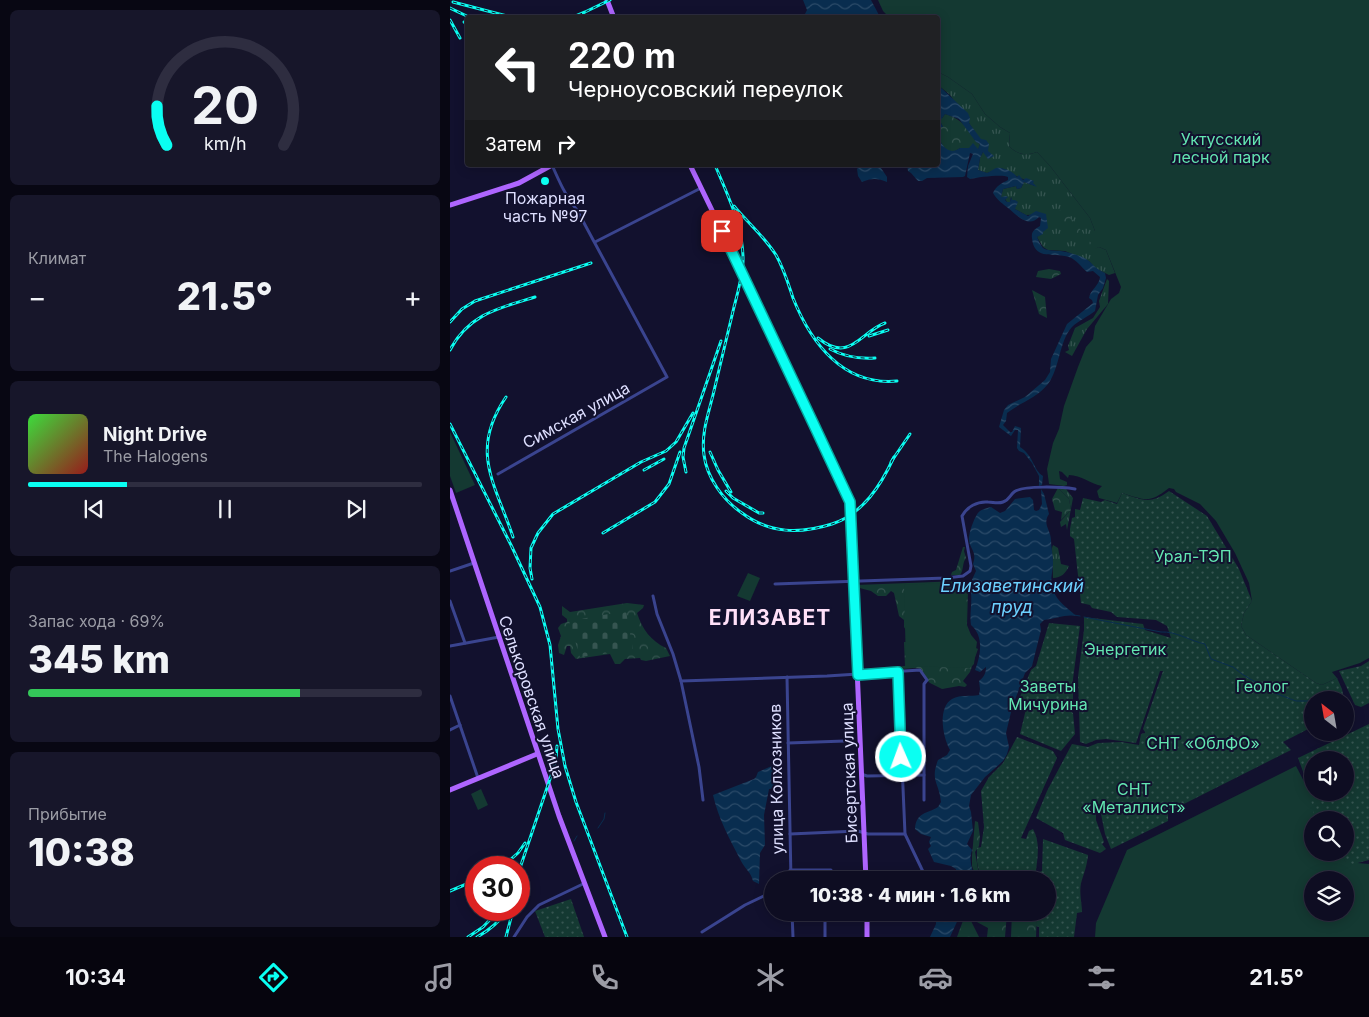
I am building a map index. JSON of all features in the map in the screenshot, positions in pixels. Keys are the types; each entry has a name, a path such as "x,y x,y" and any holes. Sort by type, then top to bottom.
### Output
{"main road":[{"path":"607,0 613,15"},
{"path":"450,205 519,183 548,167"},
{"name":"Бисертская улица","path":"691,167 850,502 866,871"},
{"name":"Селькоровская улица","path":"451,493 537,754 605,937"},
{"path":"450,790 537,754"},
{"path":"867,937 868,921"}],"street":[{"path":"553,167 567,196 595,242 701,188"},
{"name":"Симская улица","path":"498,474 667,377 595,242"},
{"path":"776,584 963,576 970,571 971,566 962,516 970,507 984,502 1000,503 1006,501 1014,492 1021,489 1059,486 1075,488"},
{"path":"450,570 474,563"},
{"path":"653,596 657,614 673,654 681,681 699,767 703,800"},
{"path":"450,601 465,644"},
{"path":"450,646 499,637"},
{"path":"681,681 858,675 920,670 927,680 924,684 924,800"},
{"path":"898,672 904,834 923,871"},
{"name":"улица Колхозников","path":"787,677 790,870"},
{"path":"450,696 478,779"},
{"path":"450,730 460,725"},
{"path":"788,743 845,741"},
{"path":"861,774 867,776 924,775"},
{"path":"790,834 864,832 868,834 904,834"},
{"path":"790,870 831,870"},
{"path":"514,937 527,917 539,905 585,883"},
{"path":"702,932 745,905 764,896"},
{"path":"792,921 793,937"},
{"path":"825,921 825,937"}],"green space":[{"name":"Уктусский лесной парк","path":"878,0 1369,0 1369,658 1332,672 1337,678 1322,685 1316,683 1246,635 1241,626 1244,613 1252,601 1249,583 1235,553 1216,521 1200,504 1176,492 1174,489 1169,488 1156,497 1147,499 1122,493 1117,503 1099,498 1097,491 1102,486 1073,475 1069,475 1068,478 1059,471 1060,479 1067,482 1067,485 1049,484 1047,469 1053,443 1078,367 1086,347 1093,339 1095,326 1111,299 1119,293 1121,287 1106,250 1099,247 1095,249 1095,231 1090,218 1050,166 1037,152 1022,154 1012,149 1009,146 1010,133 985,114 972,94 940,73 940,15 887,15"},
{"path":"940,73 972,94 985,114 1010,133 1009,146 1012,149 1022,154 1037,152 1050,166 1090,218 1095,231 1095,248 1099,247 1106,250 1115,273 1109,275 1095,268 1089,261 1065,251 1048,250 1043,247 1037,237 1043,232 1046,214 1026,215 1015,209 1011,197 1010,202 1007,202 1004,197 1001,197 1003,189 1016,186 1017,189 1021,188 1024,182 1035,186 1031,181 1001,168 987,173 978,170 983,152 988,151 950,95 940,87"},
{"path":"945,114 960,121 980,144 978,150 960,148 955,151 946,150 940,140 940,127 943,127 940,121"},
{"path":"1062,210 1067,213 1091,243 1091,254 1085,250 1071,229 1054,224 1055,215"},
{"path":"1049,269 1060,271 1061,274 1051,279 1036,277 1038,271"},
{"path":"1107,279 1109,281 1108,304 1087,329 1072,356 1065,352 1069,350 1068,346 1075,328 1093,318 1100,307 1099,301"},
{"path":"1032,290 1045,297 1047,318 1039,314"},
{"path":"450,432 475,485 456,493 450,476"},
{"path":"1058,488 1066,489 1073,498 1071,509 1069,499"},
{"path":"1058,488 1069,499 1071,510 1061,520 1062,512 1055,510 1052,499"},
{"path":"1169,491 1207,516 1239,569 1252,601 1244,613 1241,626 1246,635 1316,683 1322,685 1337,678 1342,691 1304,691 1304,731 1283,742 1291,750 1168,812 1168,821 1111,849 1105,834 1099,804 1096,808 1096,820 1104,842 1102,844 1106,849 1100,853 1065,840 1063,833 1036,818 1047,791 1072,744 1088,747 1098,743 1121,742 1139,745 1141,734 1145,733 1143,729 1163,671 1160,671 1136,743 1106,739 1086,744 1080,742 1078,677 1084,617 1143,624 1145,630 1171,638 1167,626 1156,620 1117,617 1111,612 1092,608 1090,605 1081,603 1074,539 1070,536 1070,529 1072,518 1075,517 1075,509 1080,510 1083,498 1101,502 1105,500 1117,504 1122,493 1146,500"},
{"path":"1071,510 1067,530 1066,524 1061,527 1060,522"},
{"path":"1053,545 1058,548 1061,564 1069,566 1063,575 1053,578 1052,548"},
{"path":"963,547 965,547 966,558 961,573 960,575 951,575 956,570"},
{"path":"748,573 760,578 750,601 737,596"},
{"path":"961,581 968,591 967,625 971,635 907,632 904,627 904,620 899,616 894,593 891,591 886,596 878,596 871,591 856,587 856,585"},
{"path":"966,582 967,630 977,642 974,664 970,668 906,666 904,585"},
{"path":"627,603 644,605 637,613 642,624 652,638 666,648 670,656 646,661 640,658 625,659 620,664 615,664 610,654 576,659 571,653 570,646 567,646 564,655 559,653 558,645 561,636 558,628 561,624 567,622 567,619 562,615 562,606 570,612"},
{"path":"626,611 633,650 580,657 569,621"},
{"name":"Заветы Мичурина","path":"1049,623 1080,626 1073,679 1073,709 1069,709 1073,713 1075,734 1061,751 1020,734 1026,709 1017,704 1031,670 1036,666"},
{"path":"904,642 974,647 978,649 970,672 963,681 967,685 965,687 959,686 942,689 930,683 920,673 922,673 921,669 888,670 888,667 905,666"},
{"path":"1369,661 1369,703 1361,707 1355,705 1354,691 1348,691 1339,671 1361,666"},
{"path":"1369,724 1369,860 1354,864 1346,863 1345,861 1354,861 1354,811 1313,811 1311,801 1354,801 1354,751 1313,751 1334,741 1354,741 1354,731"},
{"path":"1017,737 1053,751 1057,758 1021,838 1026,839 1029,831 1033,829 1038,848 1036,871 979,871 977,848 981,847 984,827 981,791 989,777 1003,763"},
{"path":"1304,755 1304,774 1298,758"},
{"path":"1296,766 1304,781 1304,801 1314,801 1319,811 1304,811 1304,861 1345,861 1369,864 1369,937 1095,937 1096,923 1127,850"},
{"path":"481,789 488,805 478,810 471,794"},
{"path":"975,821 978,822 980,837 979,846 975,852 978,871 974,871 972,856"},
{"path":"1043,839 1088,855 1080,887 1082,912 1077,913 1074,937 1039,937 1039,927 1036,926 1036,921 1056,921 1056,871 1042,871"},
{"path":"571,899 584,937 545,937 535,911"},
{"path":"963,921 971,921 979,937 957,937"},
{"path":"1006,921 1005,937 987,937 988,928 977,922"},
{"path":"1012,921 1037,921 1036,937 1011,937"}],"water":[{"path":"803,0 871,0 879,15 806,15 807,10"},
{"path":"940,87 968,113 969,123 981,139 986,140 989,144 988,151 994,156 988,159 983,152 978,170 987,173 997,168 1003,168 1017,177 1019,175 1023,180 1026,178 1034,181 1033,183 1037,187 1024,182 1021,188 1017,189 1016,186 1003,189 1001,197 1008,197 1005,200 1010,202 1011,197 1012,200 1018,202 1015,209 1028,216 1036,211 1046,214 1048,228 1037,237 1043,248 1081,256 1105,273 1106,278 1103,288 1098,295 1095,311 1072,327 1068,333 1052,378 1048,384 1039,393 1007,413 1006,421 1003,425 1010,432 1012,432 1015,426 1021,428 1020,447 1028,454 1037,470 1043,476 1042,485 1039,486 1039,476 1032,463 1017,448 1018,430 1015,430 1011,436 999,427 1004,410 1008,405 1025,397 1045,380 1050,372 1051,359 1067,324 1093,303 1089,298 1100,277 1093,271 1087,272 1072,258 1041,253 1037,250 1032,234 1040,226 1041,218 1026,221 1018,217 996,198 993,193 994,191 999,185 1008,180 1008,177 996,176 970,179 967,177 968,166 973,154 970,153 965,176 963,177 927,178 918,181 908,171 907,167 940,167 940,141 947,149 953,151 960,148 969,148 973,143 978,149 980,144 976,142 959,119 945,114 940,121"},
{"path":"858,167 880,167 887,177 887,182 874,179 862,182 858,176"},
{"name":"Елизаветинский пруд","path":"1041,489 1049,514 1046,521 1051,536 1053,557 1052,587 1060,602 1076,616 1044,620 1040,624 1041,630 1032,666 1025,673 1012,708 1006,733 1009,747 1007,754 1003,761 985,777 971,795 969,806 973,831 967,844 972,850 971,862 973,871 956,871 951,866 934,862 928,849 931,846 929,842 931,837 921,834 915,829 917,819 938,807 941,802 935,777 936,767 938,760 947,755 950,750 945,738 944,709 947,703 955,697 979,695 979,681 986,671 986,667 980,672 975,670 979,658 980,640 971,625 971,594 969,586 976,571 973,564 973,551 969,541 972,525 980,511 991,507 1000,513 1005,511 1015,499 1030,497 1033,500 1034,510 1036,511 1039,510 1042,504"},
{"path":"774,765 779,772 781,787 769,789 764,815 765,845 760,853 759,884 753,881 733,845 721,820 713,795 754,779 758,772"},
{"path":"936,921 957,921 950,937 930,937"}],"waterway":[{"path":"1068,614 1080,616"},
{"path":"1084,617 1172,633 1205,644 1211,659 1233,667 1272,692 1296,701 1304,701"},
{"path":"598,828 604,819 605,813"},
{"path":"574,841 577,836"}],"railway":[{"path":"578,15 610,0"},
{"path":"453,2 503,15"},
{"path":"450,8 465,15"},
{"path":"450,20 460,38"},
{"path":"716,167 738,225 743,249 743,262 740,285 704,432 704,455 712,480 728,502 753,520 763,525 786,530 808,529 832,524 862,506 877,488 894,457"},
{"path":"734,206 761,235 776,255 800,315 809,331 832,358 845,369 860,376 878,381 897,381"},
{"path":"450,322 462,309 475,301 591,263"},
{"path":"450,350 466,328 476,320 497,309 535,297"},
{"path":"818,338 838,348 847,347 885,323"},
{"path":"869,336 888,330"},
{"path":"686,472 683,457 684,448 721,341"},
{"path":"830,349 840,354 875,358"},
{"path":"506,397 495,416 489,434 487,451 493,483 513,537"},
{"path":"532,579 530,568 531,548 538,533 553,514 641,462 666,451 676,442 693,413"},
{"path":"450,424 540,607 550,645 558,729 565,766 576,802 627,937"},
{"path":"891,462 910,434"},
{"path":"603,533 655,502 669,484 680,452"},
{"path":"710,452 731,492"},
{"path":"644,470 664,459"},
{"path":"726,491 733,498 759,513 763,513"},
{"path":"524,856 552,773 557,746"},
{"path":"515,856 525,843"},
{"path":"450,891 465,885"},
{"path":"468,937 489,921"},
{"path":"477,937 498,921"},
{"path":"506,937 510,921"}],"place":[{"name":"Пожарная часть №97","path":"545,181"}],"district":[{"name":"ЕЛИЗАВЕТ","path":"770,617"}],"route":[{"path":"722,231 850,502 858,675 898,672 901,757"}],"park label":[{"name":"Урал-ТЭП","path":"1193,556"},
{"name":"Энергетик","path":"1125,649"},
{"name":"Геолог","path":"1262,686"},
{"name":"СНТ «ОблФО»","path":"1203,743"},
{"name":"СНТ «Металлист»","path":"1134,798"}]}
